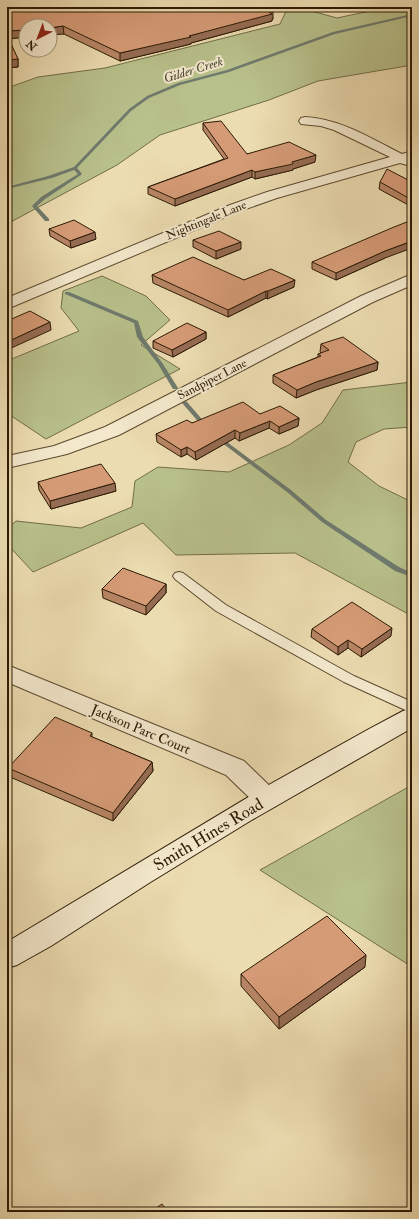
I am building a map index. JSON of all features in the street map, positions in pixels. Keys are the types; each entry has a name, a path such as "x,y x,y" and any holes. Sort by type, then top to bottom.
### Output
{"street":[{"path":"305,121 322,122 338,127 408,159"},
{"name":"Nightingale Lane","path":"7,304 235,208 272,195 408,159"},
{"name":"Sandpiper Lane","path":"7,462 58,452 112,431 367,298 407,286"},
{"name":"Jackson Parc Court","path":"7,673 234,768 267,799"},
{"name":"Smith Hines Road","path":"7,956 344,753 412,717"}],"lane":[{"path":"179,576 221,608 349,679 412,708"}],"green space":[{"path":"288,7 297,7 337,18 389,7 412,7 412,65 318,81 269,100 160,135 117,165 7,224 7,88 38,77 105,68 280,24"},
{"path":"102,276 146,296 170,320 141,345 180,369 46,439 7,413 7,361 79,331 61,308 63,291"},
{"path":"412,382 412,427 384,429 356,442 348,462 379,486 412,502 412,616 295,553 176,555 143,523 33,572 7,544 7,529 16,521 81,528 132,507 135,481 158,467 229,472 289,445 322,423 343,390"},
{"path":"412,785 412,967 260,870"}],"building":[{"path":"7,7 261,7 273,11 269,12 272,14 189,36 191,37 120,53 63,26 58,27 58,18 18,18 18,30 7,31"},
{"path":"7,35 18,59 7,60"},
{"path":"221,121 247,154 289,142 316,155 292,162 293,164 255,172 252,170 175,199 148,187 228,158 203,123"},
{"path":"387,169 412,182 412,200 380,182"},
{"path":"74,220 95,232 70,241 49,229"},
{"path":"412,220 412,241 385,251 336,273 312,262 394,227"},
{"path":"219,231 241,242 216,251 193,240"},
{"path":"193,257 244,280 271,269 295,280 266,291 228,310 152,275"},
{"path":"30,311 50,322 7,342 7,321"},
{"path":"187,323 206,332 172,350 153,341"},
{"path":"343,337 378,362 316,382 297,390 273,375 321,356 318,354 329,350 321,344"},
{"path":"243,402 260,414 280,406 299,418 279,427 270,421 240,433 235,430 195,452 187,447 181,450 156,434 187,420 192,423"},
{"path":"101,464 115,483 50,501 38,482"},
{"path":"123,568 166,584 146,606 102,589"},
{"path":"352,602 392,628 362,649 348,640 338,647 312,629"},
{"path":"55,717 92,733 90,736 152,762 113,813 8,768"},
{"path":"327,916 366,955 279,1017 241,974"},
{"path":"162,1204 168,1212 150,1212"}],"waterway":[{"name":"Gilder Creek","path":"75,168 130,110 148,97 179,84 228,71 334,33 412,15"},
{"name":"Gilder Creek","path":"7,188 50,177 75,168"},
{"path":"47,220 34,206 43,198 80,174 75,168"},
{"path":"67,293 136,322 140,337 160,364 175,388"},
{"path":"185,403 205,426"},
{"path":"219,438 289,491 324,521 397,569 412,575"}]}
